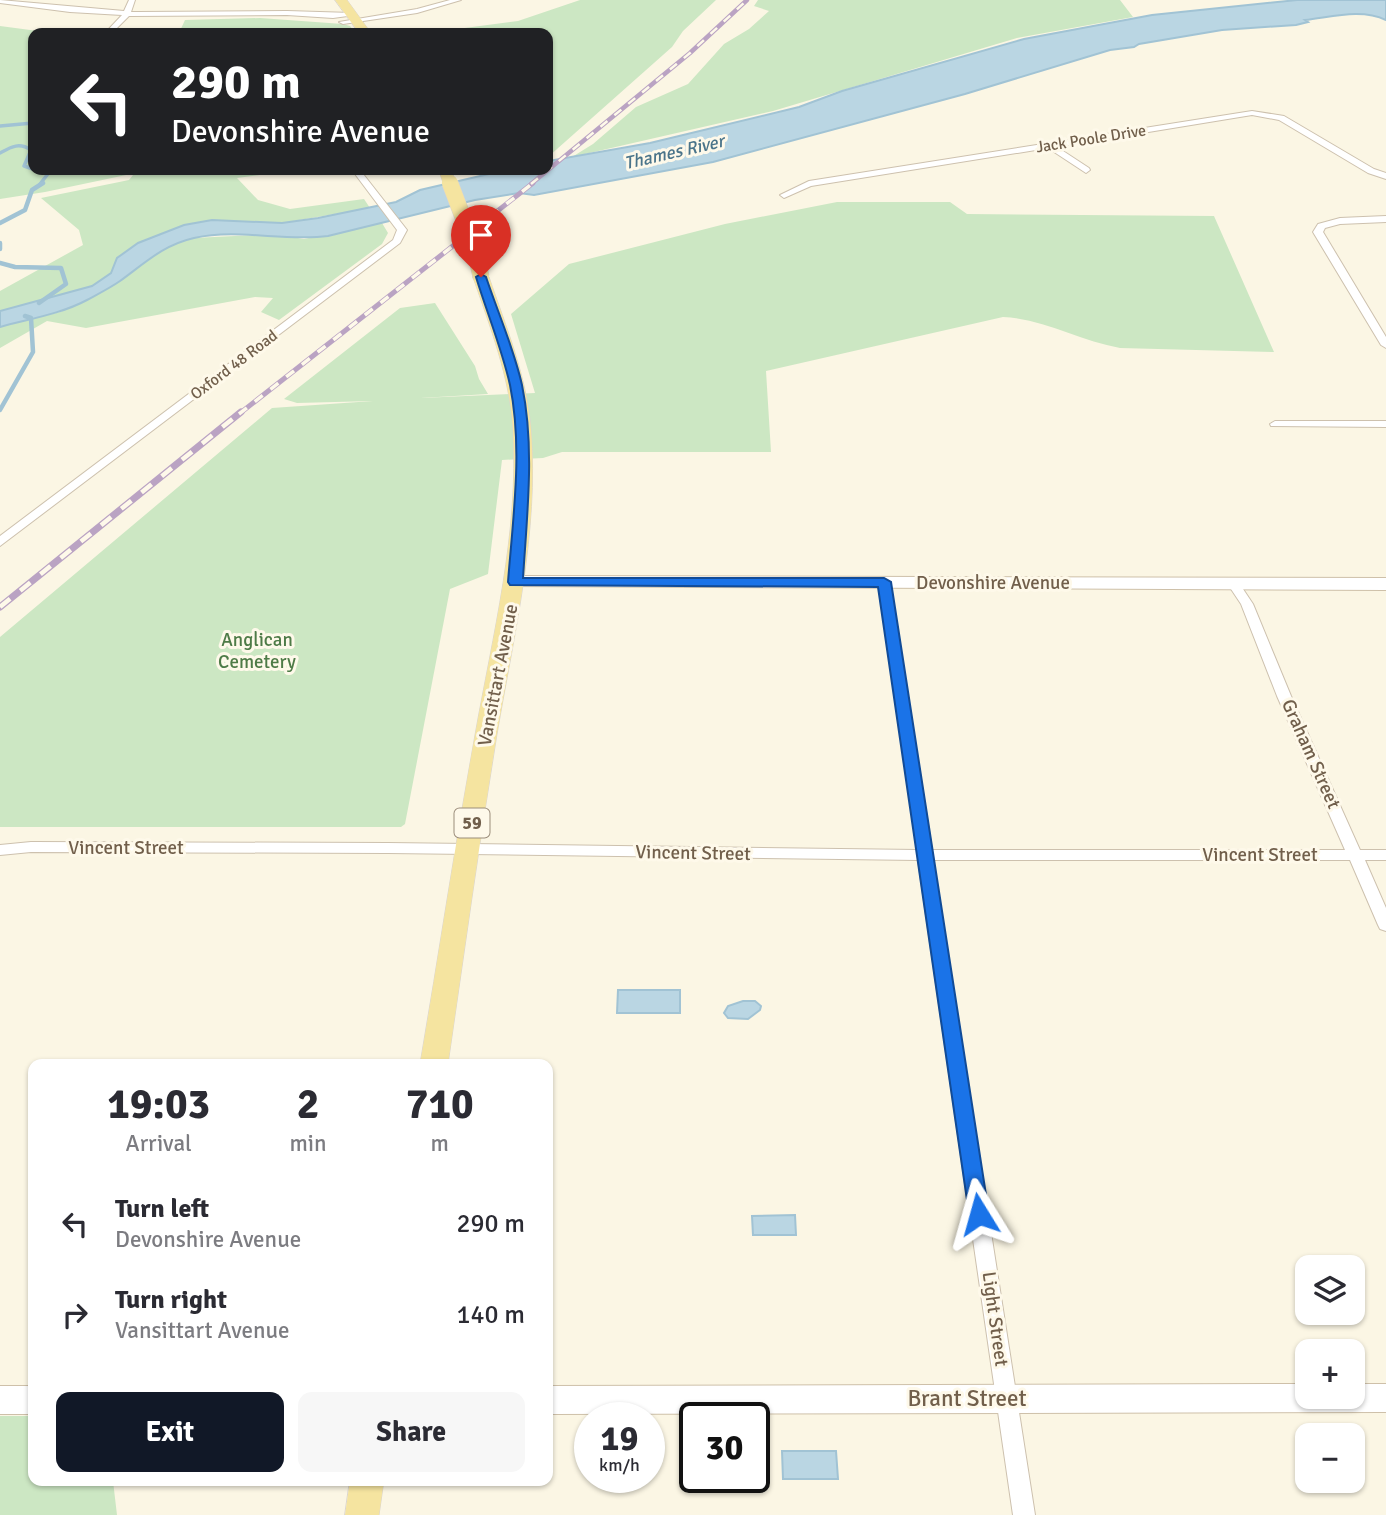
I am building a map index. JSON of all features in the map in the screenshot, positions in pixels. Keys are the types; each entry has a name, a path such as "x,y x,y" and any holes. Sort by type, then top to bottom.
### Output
{"main road":[{"path":"341,0 362,28"},
{"name":"Vansittart Avenue","path":"435,1059 488,719 515,582 522,483 522,428 515,383 481,277 475,249 446,175"},
{"name":"Devonshire Avenue","path":"515,582 1386,584"},
{"name":"Brant Street","path":"553,1400 1386,1398"},
{"path":"0,1400 28,1400"},
{"path":"362,1515 366,1486"}],"street":[{"path":"113,28 126,15 132,0"},
{"path":"0,1 60,10 126,15 268,14 321,21 417,11 458,0"},
{"name":"Jack Poole Drive","path":"784,195 809,184 1262,114 1281,118 1371,171 1386,176"},
{"path":"1050,146 1086,170"},
{"name":"Oxford 48 Road","path":"0,542 397,241 402,230 360,175"},
{"path":"1386,219 1334,222 1321,226 1318,232 1386,345"},
{"path":"1275,424 1386,424"},
{"name":"Light Street","path":"884,582 1024,1515"},
{"name":"Graham Street","path":"1233,583 1247,604 1284,696 1386,925"},
{"name":"Vincent Street","path":"1,851 32,847 926,855 1386,855"}],"green space":[{"path":"580,0 716,0 683,31 672,47 553,153 553,28 465,28 518,21"},
{"path":"758,0 1120,0 1133,17 1017,38 773,111 572,157 593,144 636,107 688,84 724,44 749,29 769,11 754,6"},
{"path":"260,18 343,24 351,28 181,28 185,20"},
{"path":"0,26 28,30 28,175 126,175 0,199"},
{"path":"133,175 260,175 237,178 258,200 290,209 364,199 370,208 282,223 212,220 184,225 117,258 111,273 92,286 0,311 0,291 83,245 79,230 41,198 129,180"},
{"name":"Anglican Cemetery","path":"837,202 950,202 967,214 1214,216 1274,352 1120,348 1033,322 1003,317 766,371 771,452 562,452 543,458 502,460 488,574 450,589 405,824 401,827 0,827 0,637 272,408 373,401 297,403 284,399 400,308 435,303 475,366 488,394 421,398 535,393 511,314 569,264 725,224"},
{"path":"382,223 388,233 382,244 279,320 261,312 273,298 255,297 86,328 47,321 0,348 0,327 60,312 119,282 165,247 193,238 274,234 304,239"},
{"path":"0,1416 28,1416 28,1486 114,1486 117,1515 0,1515"}],"water":[{"name":"Thames River","path":"1297,0 1386,0 1386,20 1376,16 1346,14 1305,20 1308,22 1296,25 1222,30 1110,50 965,94 713,162 534,195 519,193 475,200 328,236 228,234 194,238 164,250 116,284 77,305 0,327 0,311 92,286 111,273 117,258 138,243 184,225 212,220 282,223 396,202 420,190 484,175 553,175 553,160 650,143 799,107 842,91 1024,39 1152,15"},
{"path":"618,990 680,990 680,1013 617,1013"},
{"path":"743,1001 755,1001 761,1006 760,1010 748,1019 728,1018 724,1013 728,1006"},
{"path":"795,1215 796,1235 753,1235 752,1216"},
{"path":"782,1451 836,1451 838,1479 783,1479"}],"waterway":[{"path":"0,126 28,123"},
{"path":"0,153 15,146 28,148"},
{"path":"28,157 24,166 28,167"},
{"path":"40,184 47,175"},
{"path":"0,223 25,210 32,190 43,183"},
{"path":"0,243 0,249"},
{"path":"0,263 15,267 61,268 66,284 39,303"},
{"path":"0,410 33,352 31,318 25,316"}],"railway":[{"path":"553,166 690,53 747,0"},
{"path":"531,184 542,175"},
{"path":"239,414 533,183"},
{"path":"0,607 241,412"}],"route":[{"path":"481,277 515,383 522,428 522,483 515,582 884,582 979,1214"}]}
